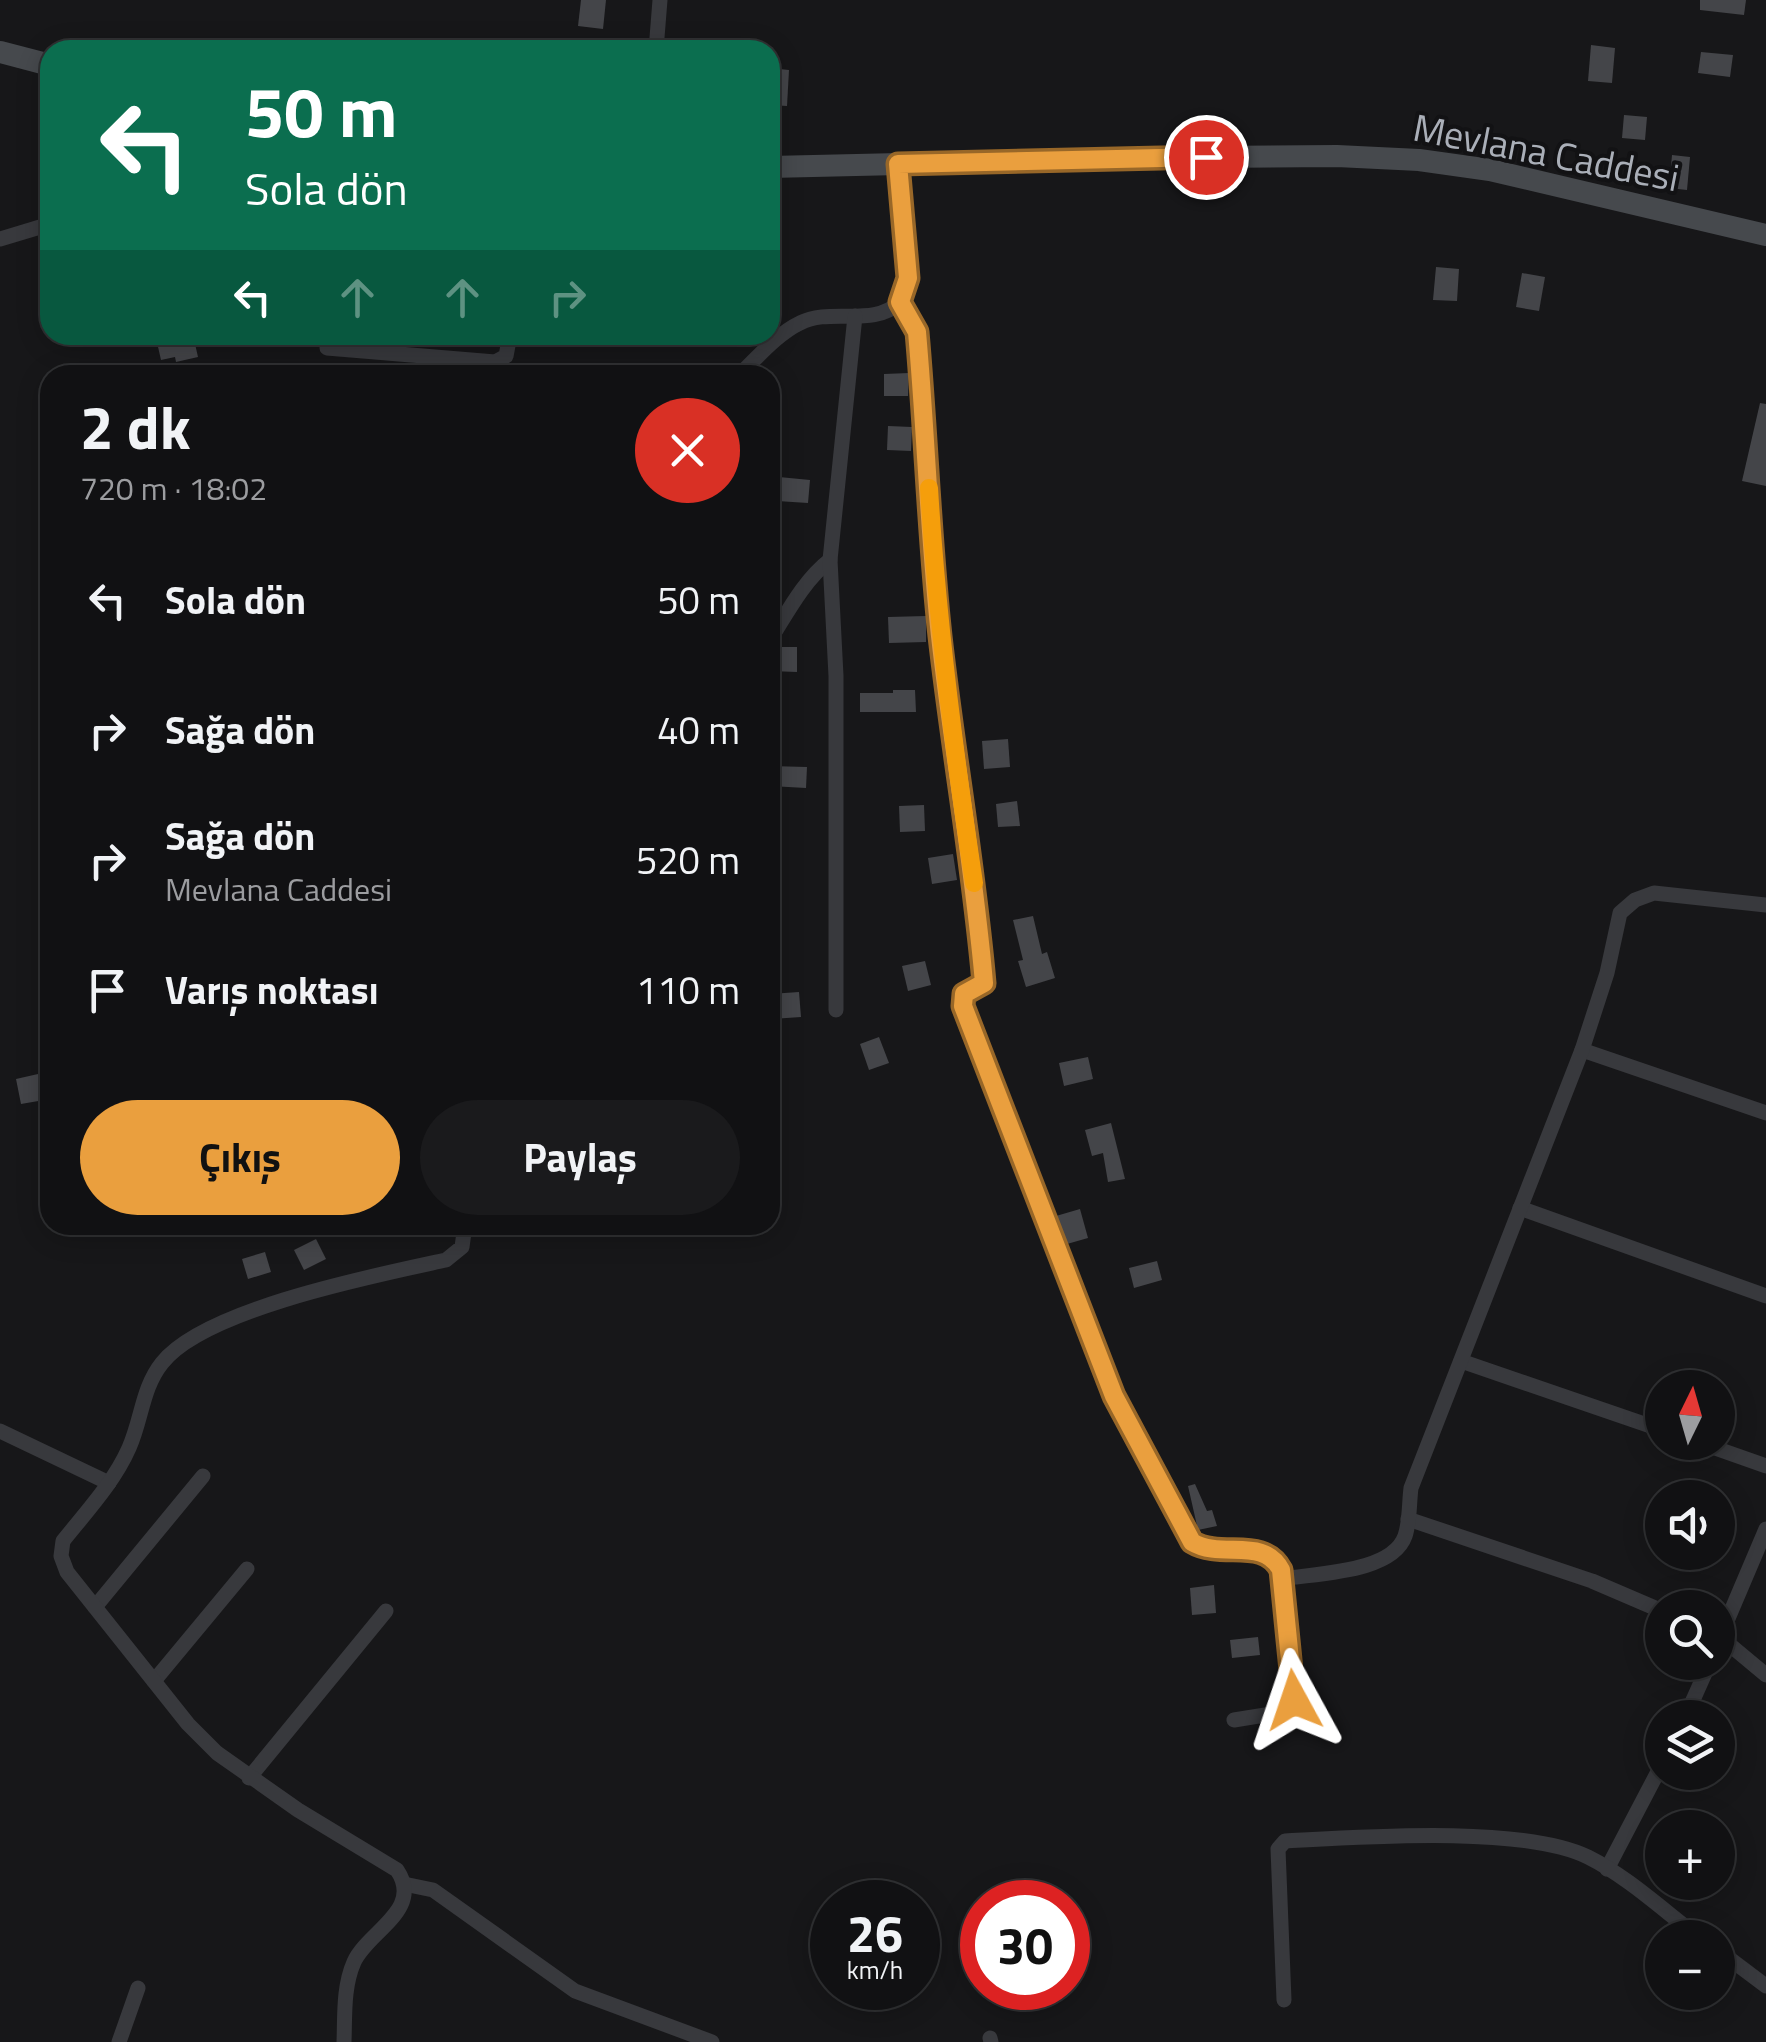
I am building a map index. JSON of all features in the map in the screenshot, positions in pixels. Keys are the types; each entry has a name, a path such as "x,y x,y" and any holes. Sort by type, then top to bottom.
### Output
{"street":[{"path":"657,40 660,0"},
{"path":"0,52 40,62"},
{"name":"Mevlana Caddesi","path":"780,167 1337,156 1419,160 1490,170 1766,235"},
{"path":"780,339 800,322 886,312 900,302 908,278 898,164"},
{"path":"0,239 40,227"},
{"path":"900,302 917,332 936,599 978,910 984,983 964,994 963,1006 1114,1396 1192,1542 1221,1552 1259,1550 1272,1557 1282,1579 1295,1693 1293,1705 1290,1711 1234,1720"},
{"path":"836,1010 836,676 830,560 854,316"},
{"path":"326,348 495,362 510,350 510,345"},
{"path":"750,365 773,345"},
{"path":"780,626 820,568 830,560"},
{"path":"1282,1579 1382,1561 1400,1546 1408,1520 1410,1488 1582,1050 1607,972 1620,913 1654,893 1766,906"},
{"path":"1582,1050 1766,1113"},
{"path":"1520,1208 1766,1296"},
{"path":"344,2042 346,1987 354,1962 371,1937 402,1907 404,1884 397,1870 216,1754 67,1572 61,1548 128,1450 152,1377 184,1340 210,1326 290,1300 446,1260 462,1248 464,1235"},
{"path":"1461,1362 1645,1424"},
{"path":"0,1432 109,1483"},
{"path":"1735,1455 1766,1466"},
{"path":"95,1607 203,1476"},
{"path":"1408,1520 1645,1604"},
{"path":"1735,1599 1766,1529"},
{"path":"154,1681 247,1569"},
{"path":"249,1778 386,1612"},
{"path":"1735,1650 1766,1675"},
{"path":"1608,1869 1649,1790"},
{"path":"1284,2000 1278,1849 1285,1841 1435,1837 1510,1840 1571,1851 1608,1869 1676,1920"},
{"path":"404,1884 433,1890 576,1991 712,2042"},
{"path":"1735,1963 1766,1986"},
{"path":"119,2042 138,1988"}],"building":[{"path":"581,0 606,0 603,29 578,26"},
{"path":"1700,0 1746,0 1744,15 1700,10"},
{"path":"1591,45 1615,48 1612,83 1588,81"},
{"path":"1701,52 1733,55 1730,77 1698,73"},
{"path":"780,69 789,70 787,106 780,106"},
{"path":"1624,115 1647,117 1645,140 1622,138"},
{"path":"1672,155 1690,157 1687,190 1669,188"},
{"path":"1436,267 1459,269 1457,301 1433,300"},
{"path":"1522,273 1545,277 1539,311 1516,307"},
{"path":"158,345 195,345 198,357 176,362 175,357 161,360"},
{"path":"909,373 908,396 884,396 884,374"},
{"path":"1760,403 1766,404 1766,486 1742,481"},
{"path":"888,426 912,427 911,451 887,450"},
{"path":"780,477 810,480 808,503 780,501"},
{"path":"926,616 926,642 889,643 888,617"},
{"path":"780,647 797,647 797,672 780,671"},
{"path":"915,690 916,712 860,712 860,693"},
{"path":"1008,739 1010,767 984,769 982,741"},
{"path":"780,766 807,767 806,788 780,787"},
{"path":"1017,801 1020,826 998,827 996,804"},
{"path":"924,805 925,831 900,832 899,806"},
{"path":"953,854 957,880 932,884 928,858"},
{"path":"1033,916 1042,954 1047,952 1055,978 1026,987 1013,920"},
{"path":"925,961 931,985 908,991 902,966"},
{"path":"799,992 801,1017 780,1018 780,993"},
{"path":"879,1037 889,1063 869,1070 860,1044"},
{"path":"1088,1057 1093,1079 1064,1086 1059,1063"},
{"path":"38,1074 40,1101 21,1104 16,1079"},
{"path":"1111,1123 1125,1179 1108,1182 1103,1153 1092,1156 1085,1130"},
{"path":"1080,1209 1088,1238 1067,1244 1056,1216"},
{"path":"316,1239 326,1259 304,1270 294,1250"},
{"path":"265,1252 271,1272 248,1279 242,1259"},
{"path":"1157,1261 1162,1280 1134,1288 1129,1268"},
{"path":"1195,1484 1217,1526 1198,1530 1188,1486"},
{"path":"1214,1585 1216,1613 1192,1615 1190,1588"},
{"path":"1258,1637 1260,1655 1232,1658 1230,1640"}],"slow traffic":[{"path":"929,488 948,709 974,883"}],"route":[{"path":"1206,157 898,164 908,278 900,302 917,332 936,599 978,910 984,983 964,994 963,1006 1114,1396 1192,1542 1200,1548 1221,1552 1259,1550 1272,1557 1281,1570 1294,1700"}]}
